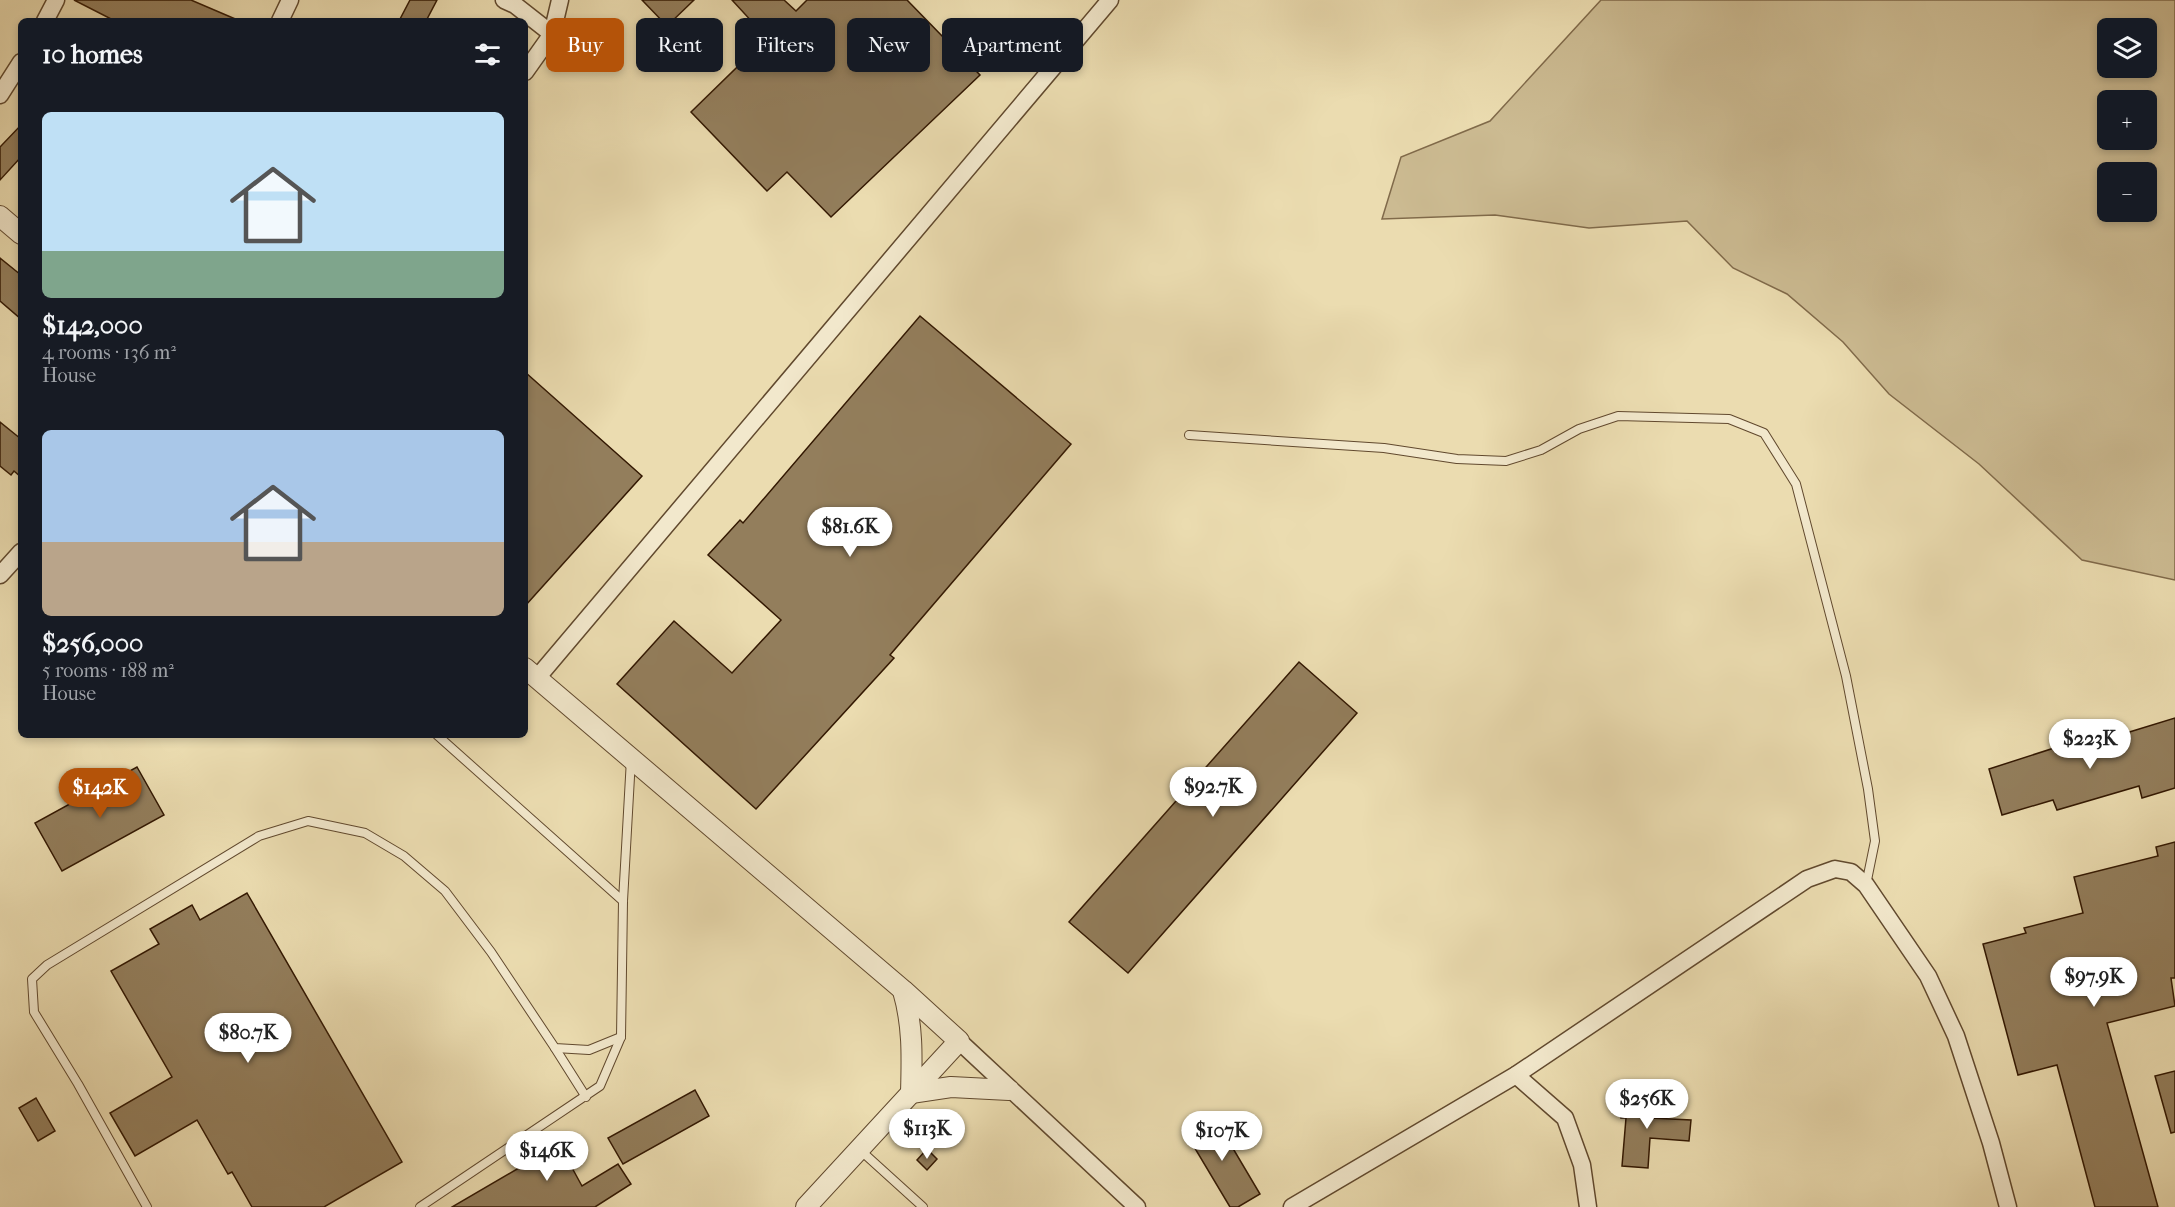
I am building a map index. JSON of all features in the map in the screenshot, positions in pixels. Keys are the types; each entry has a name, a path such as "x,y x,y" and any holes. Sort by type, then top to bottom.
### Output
{"street":[{"path":"47,18 56,0"},
{"path":"281,18 290,0"},
{"path":"504,0 515,5 546,29"},
{"path":"556,18 560,0"},
{"path":"1110,0 531,673 903,990 1137,1207"},
{"path":"528,68 546,42"},
{"path":"0,95 18,70"},
{"path":"0,216 18,231"},
{"path":"0,575 11,555"},
{"path":"1292,1207 1516,1076 1807,879 1835,869 1851,872 1866,885 1928,976 1956,1035 1991,1143 2008,1207"},
{"path":"903,990 909,1013 912,1040 911,1092"},
{"path":"806,1207 958,1041"},
{"path":"1516,1076 1565,1118 1582,1165 1588,1207"},
{"path":"911,1092 951,1087 1009,1090"}],"lane":[{"path":"1190,435 1384,448 1457,459 1506,461 1541,450 1579,429 1618,416 1729,419 1764,433 1796,484 1846,676 1868,789 1875,841 1866,885"},
{"path":"440,738 623,901"},
{"path":"420,1207 600,1086 621,1037 623,901 631,759"},
{"path":"147,1207 78,1084 34,1012 32,979 47,965 259,836 308,821 365,833 404,856 445,891 491,952 585,1097"},
{"path":"555,1048 589,1050 621,1037"},
{"path":"859,1149 923,1207"}],"shaded area":[{"path":"1601,0 2175,0 2175,580 2082,560 1979,464 1889,394 1843,342 1787,294 1733,268 1687,221 1589,228 1495,215 1382,219 1401,157 1490,121"}],"building":[{"path":"74,0 191,0 233,18 109,18"},
{"path":"410,0 437,0 428,18 401,18"},
{"path":"642,0 694,0 675,18 659,18"},
{"path":"732,0 784,0 796,11 807,0 907,0 925,18 847,18 847,72 930,72 930,24 942,36 942,72 977,72 980,75 831,217 787,172 767,191 691,112 735,69 735,72 835,72 835,18 749,18"},
{"path":"18,128 18,160 0,180 0,147"},
{"path":"0,258 18,273 18,316 0,301"},
{"path":"920,316 1071,444 890,655 894,658 756,809 617,684 674,621 732,673 781,620 708,555 740,520 743,523"},
{"path":"528,375 642,476 528,603"},
{"path":"0,422 18,437 18,474 14,471 11,475 0,466"},
{"path":"1299,662 1357,713 1128,973 1069,922"},
{"path":"2175,718 2175,788 2142,798 2139,786 2057,810 2053,800 2002,815 1989,769 2110,730 2113,737"},
{"path":"137,767 164,815 62,871 35,823"},
{"path":"2175,842 2175,978 2171,978 2175,1006 2107,1023 2158,1207 2095,1207 2057,1065 2018,1075 1983,944 2026,933 2024,928 2083,913 2074,877 2158,856 2156,847"},
{"path":"247,893 402,1162 324,1207 252,1207 232,1172 228,1174 197,1120 135,1156 110,1113 172,1077 111,971 159,944 150,929 192,905 200,920"},
{"path":"2175,1071 2175,1132 2171,1133 2155,1076"},
{"path":"695,1090 709,1116 623,1164 608,1138"},
{"path":"1623,1094 1653,1096 1651,1118 1691,1120 1689,1141 1650,1138 1648,1168 1622,1166 1626,1118 1621,1118"},
{"path":"36,1098 55,1131 38,1141 19,1108"},
{"path":"1212,1113 1260,1194 1238,1207 1230,1207 1184,1130"},
{"path":"554,1135 582,1186 618,1164 631,1184 595,1207 452,1207 519,1168 511,1154 536,1140 538,1144"},
{"path":"927,1149 937,1159 927,1170 917,1160"}]}
